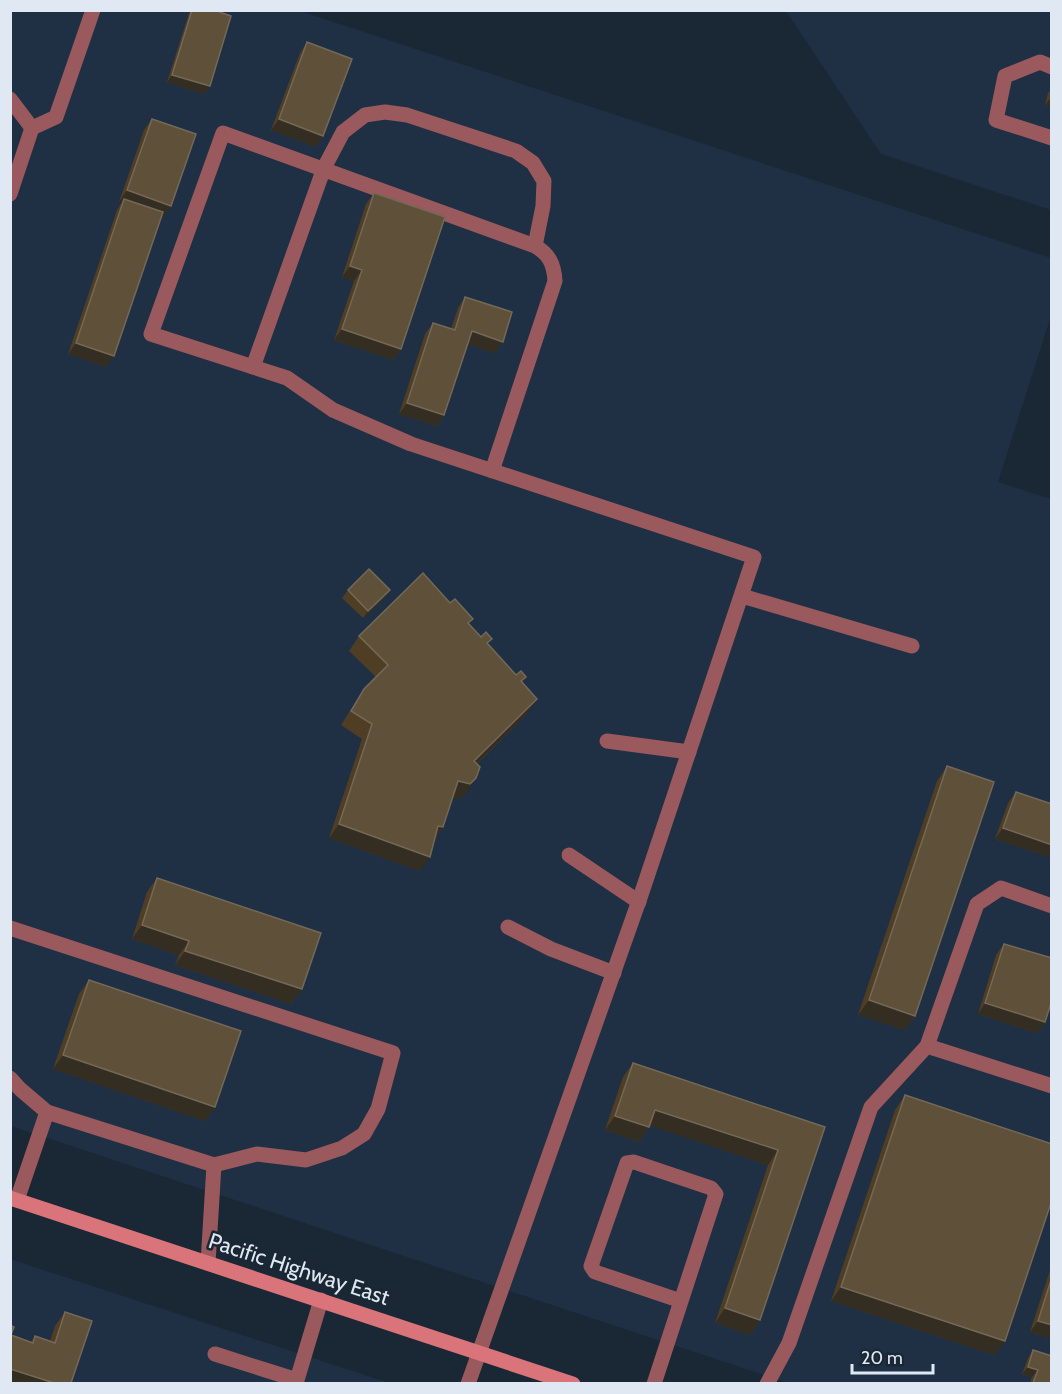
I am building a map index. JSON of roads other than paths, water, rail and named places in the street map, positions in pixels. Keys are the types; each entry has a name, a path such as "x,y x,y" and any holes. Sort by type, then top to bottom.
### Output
{"main road":[{"name":"Pacific Highway East","path":"14,1199 573,1383"}],"lane":[{"path":"10,194 32,128 56,117 93,10"},
{"path":"1052,67 1040,62 1005,76 996,120 1052,138"},
{"path":"10,99 32,128"},
{"path":"253,367 324,168 344,132 365,115 386,112 407,115 516,151 533,163 544,181 543,206 535,246"},
{"path":"468,1383 639,902 754,557 492,471 411,444 333,410 287,378 151,334 223,133 324,168 546,252 555,268 555,281 492,471"},
{"path":"742,596 912,646"},
{"path":"607,741 689,752"},
{"path":"569,855 639,902"},
{"path":"767,1383 789,1342 871,1107 927,1046 977,904 1001,888 1052,906"},
{"path":"508,927 551,949 614,973"},
{"path":"10,928 393,1053 378,1109 364,1134 342,1148 306,1160 257,1154 214,1164 47,1112 10,1078"},
{"path":"927,1046 1052,1086"},
{"path":"14,1199 47,1112"},
{"path":"654,1383 681,1301 716,1194 711,1188 634,1162 627,1163 591,1266 595,1272 681,1301"},
{"path":"208,1263 214,1164"},
{"path":"215,1354 270,1378 297,1382 321,1300"}]}
